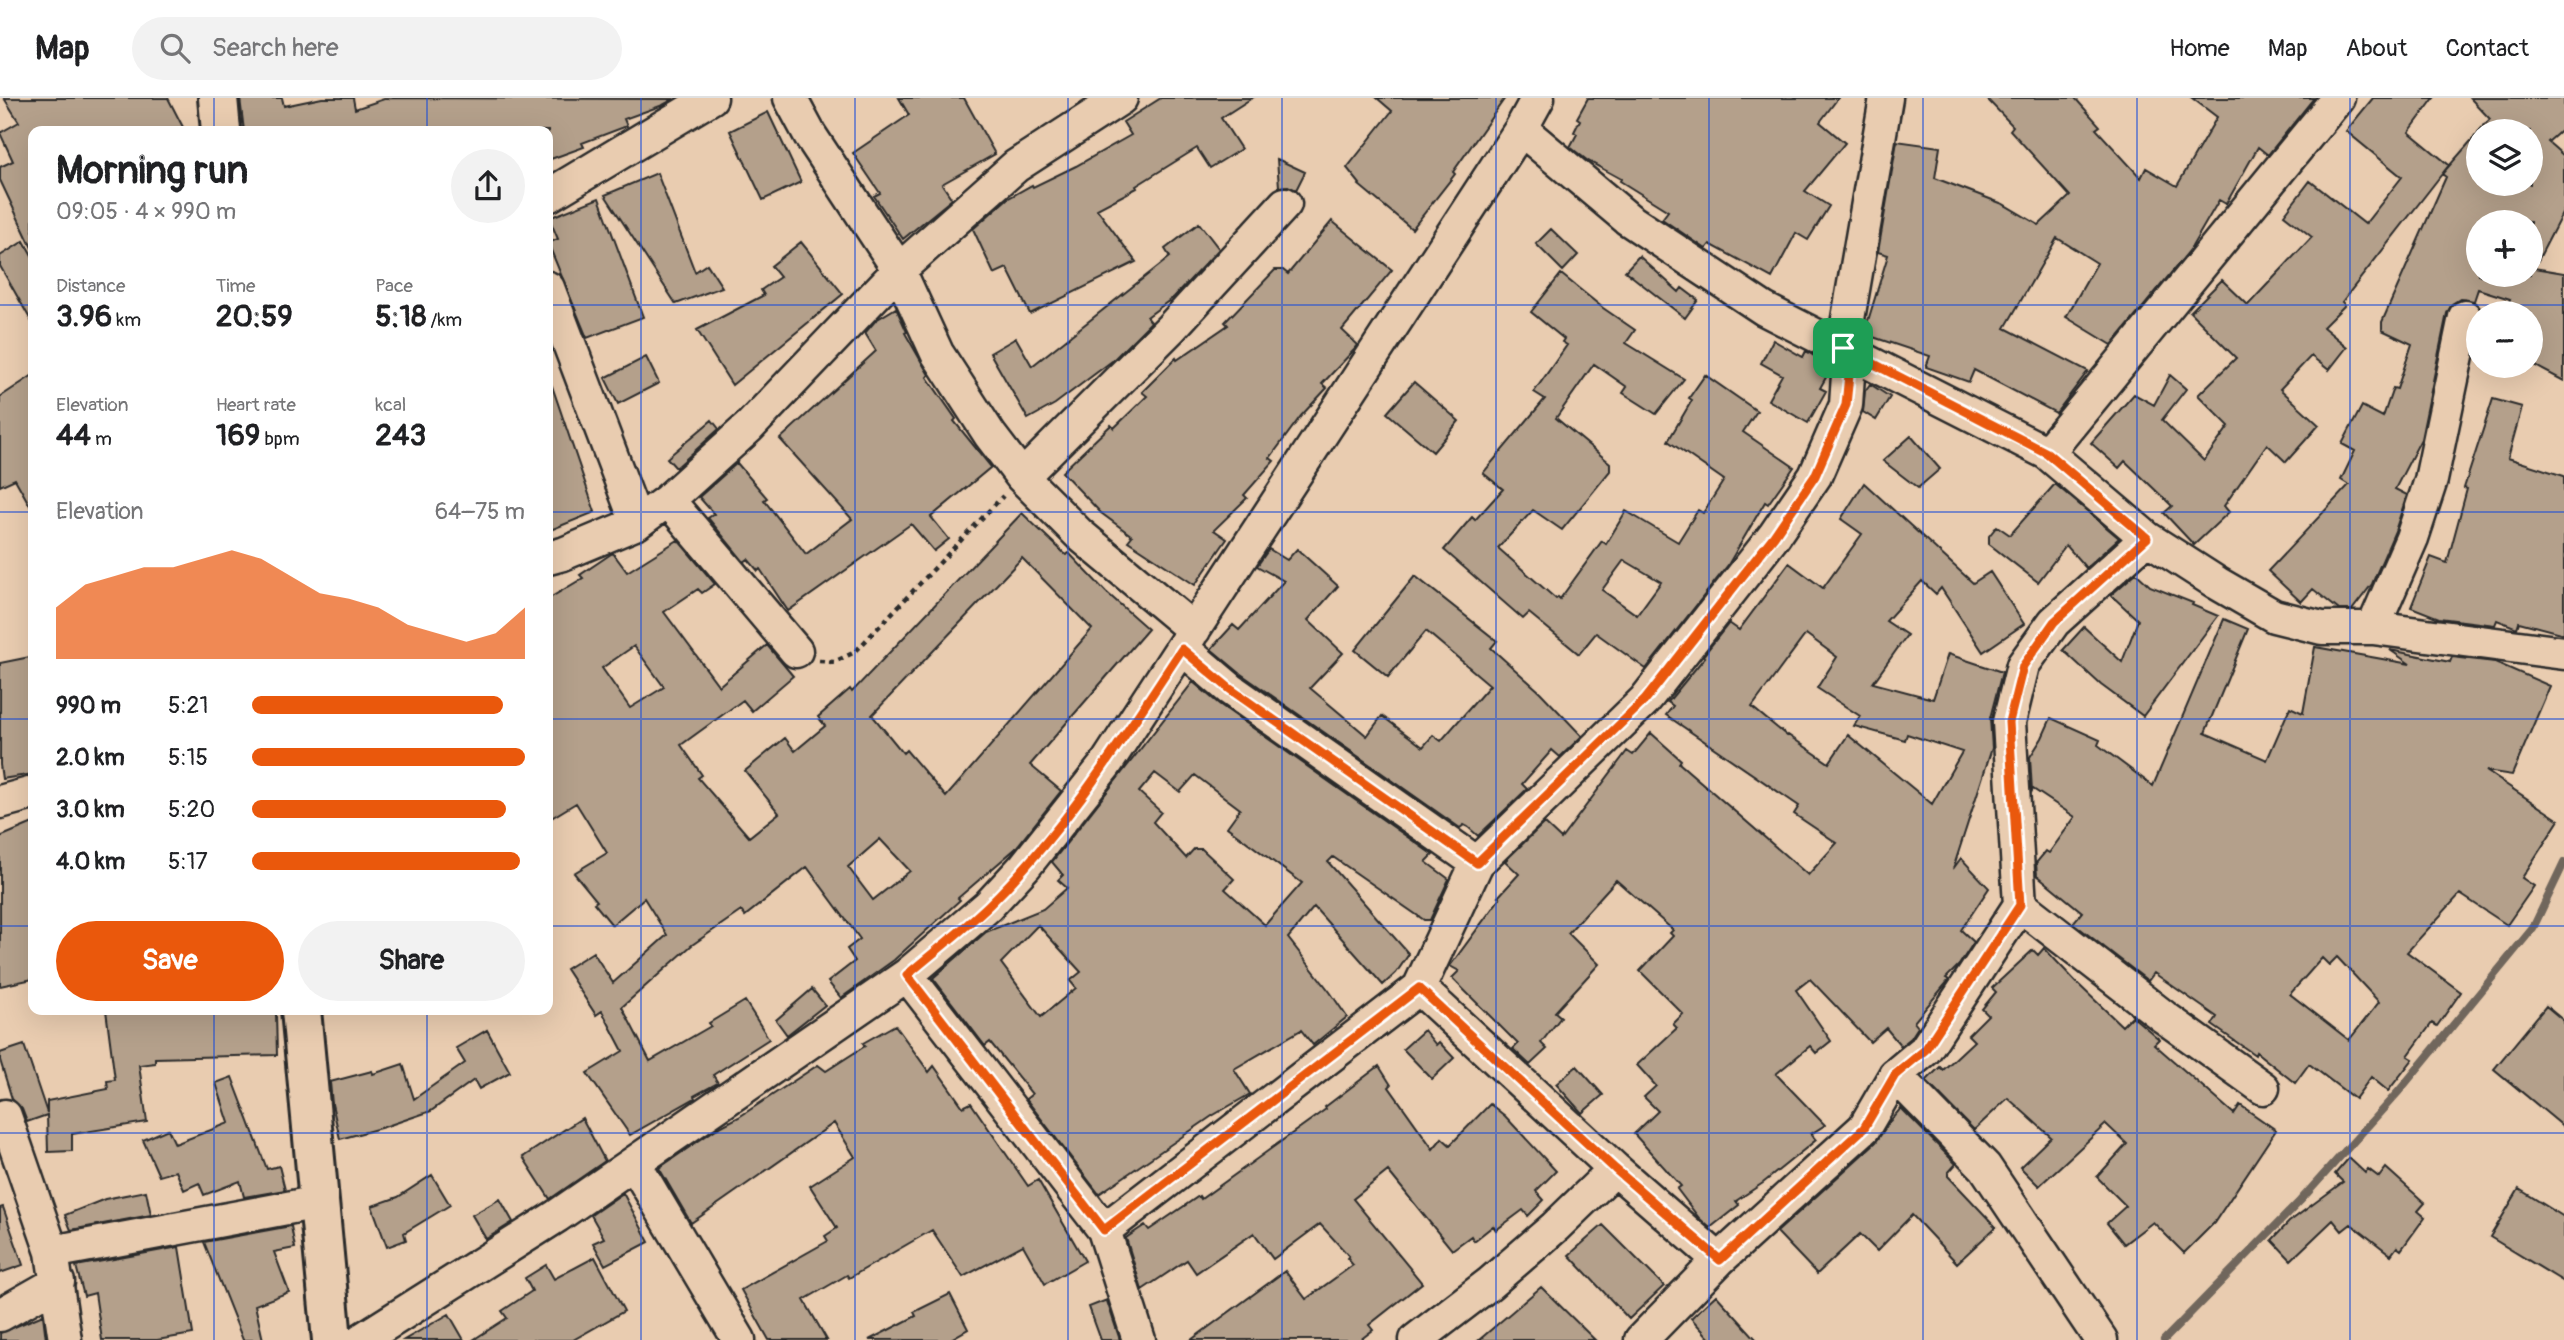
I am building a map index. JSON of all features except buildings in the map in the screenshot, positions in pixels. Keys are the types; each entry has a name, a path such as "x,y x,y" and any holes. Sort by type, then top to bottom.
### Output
{"main road":[{"path":"218,98 221,126"},
{"path":"301,1015 332,1340"}],"street":[{"path":"553,193 711,98"},
{"path":"790,98 810,135 899,270 937,353 990,435 1022,477 1188,639 1230,689 1477,863"},
{"path":"553,557 637,523 668,500 749,427 899,270 1016,166 1121,98"},
{"path":"361,1340 557,1216 907,975 988,906 1025,866 1106,764 1521,129 1538,98"},
{"path":"1104,1230 1419,988 1477,863 1645,700 1774,536 1815,476 1846,405 1849,375 1843,348 1886,98"},
{"path":"2047,453 2337,98"},
{"path":"1521,129 1629,219 1764,309 2047,453 2147,538 2274,616 2322,628 2373,628 2564,653"},
{"path":"1022,477 1171,328 1285,204"},
{"path":"553,301 637,523"},
{"path":"2373,628 2412,538 2431,480 2465,317"},
{"path":"668,500 796,651"},
{"path":"1641,1340 1720,1260 1864,1128 1895,1075 1925,1050 2020,905 2009,722 2023,666 2054,622 2147,538"},
{"path":"0,802 28,794"},
{"path":"2020,905 2164,1017 2263,1088"},
{"path":"907,975 1104,1230 1139,1340"},
{"path":"1419,988 1615,1169 1720,1260"},
{"path":"1895,1075 1985,1167 2101,1340"},
{"path":"5,1116 55,1267 65,1340"},
{"path":"634,1163 739,1340"},
{"path":"1416,1340 1489,1284 1555,1227 1615,1169"},
{"path":"0,1315 55,1267 319,1202"}],"path":[{"path":"796,651 816,661 834,662 855,652 1022,477"}],"waterway":[{"path":"2164,1340 2300,1201 2399,1091 2533,928 2564,863"}],"route":[{"path":"1843,348 2047,453 2147,538 2054,622 2023,666 2009,722 2020,905 1925,1050 1895,1075 1864,1128 1720,1260 1615,1169 1419,988 1104,1230 907,975 988,906 1025,866 1106,764 1182,649 1230,689 1477,863 1645,700 1774,536 1815,476 1846,405 1849,375 1843,348"}]}
